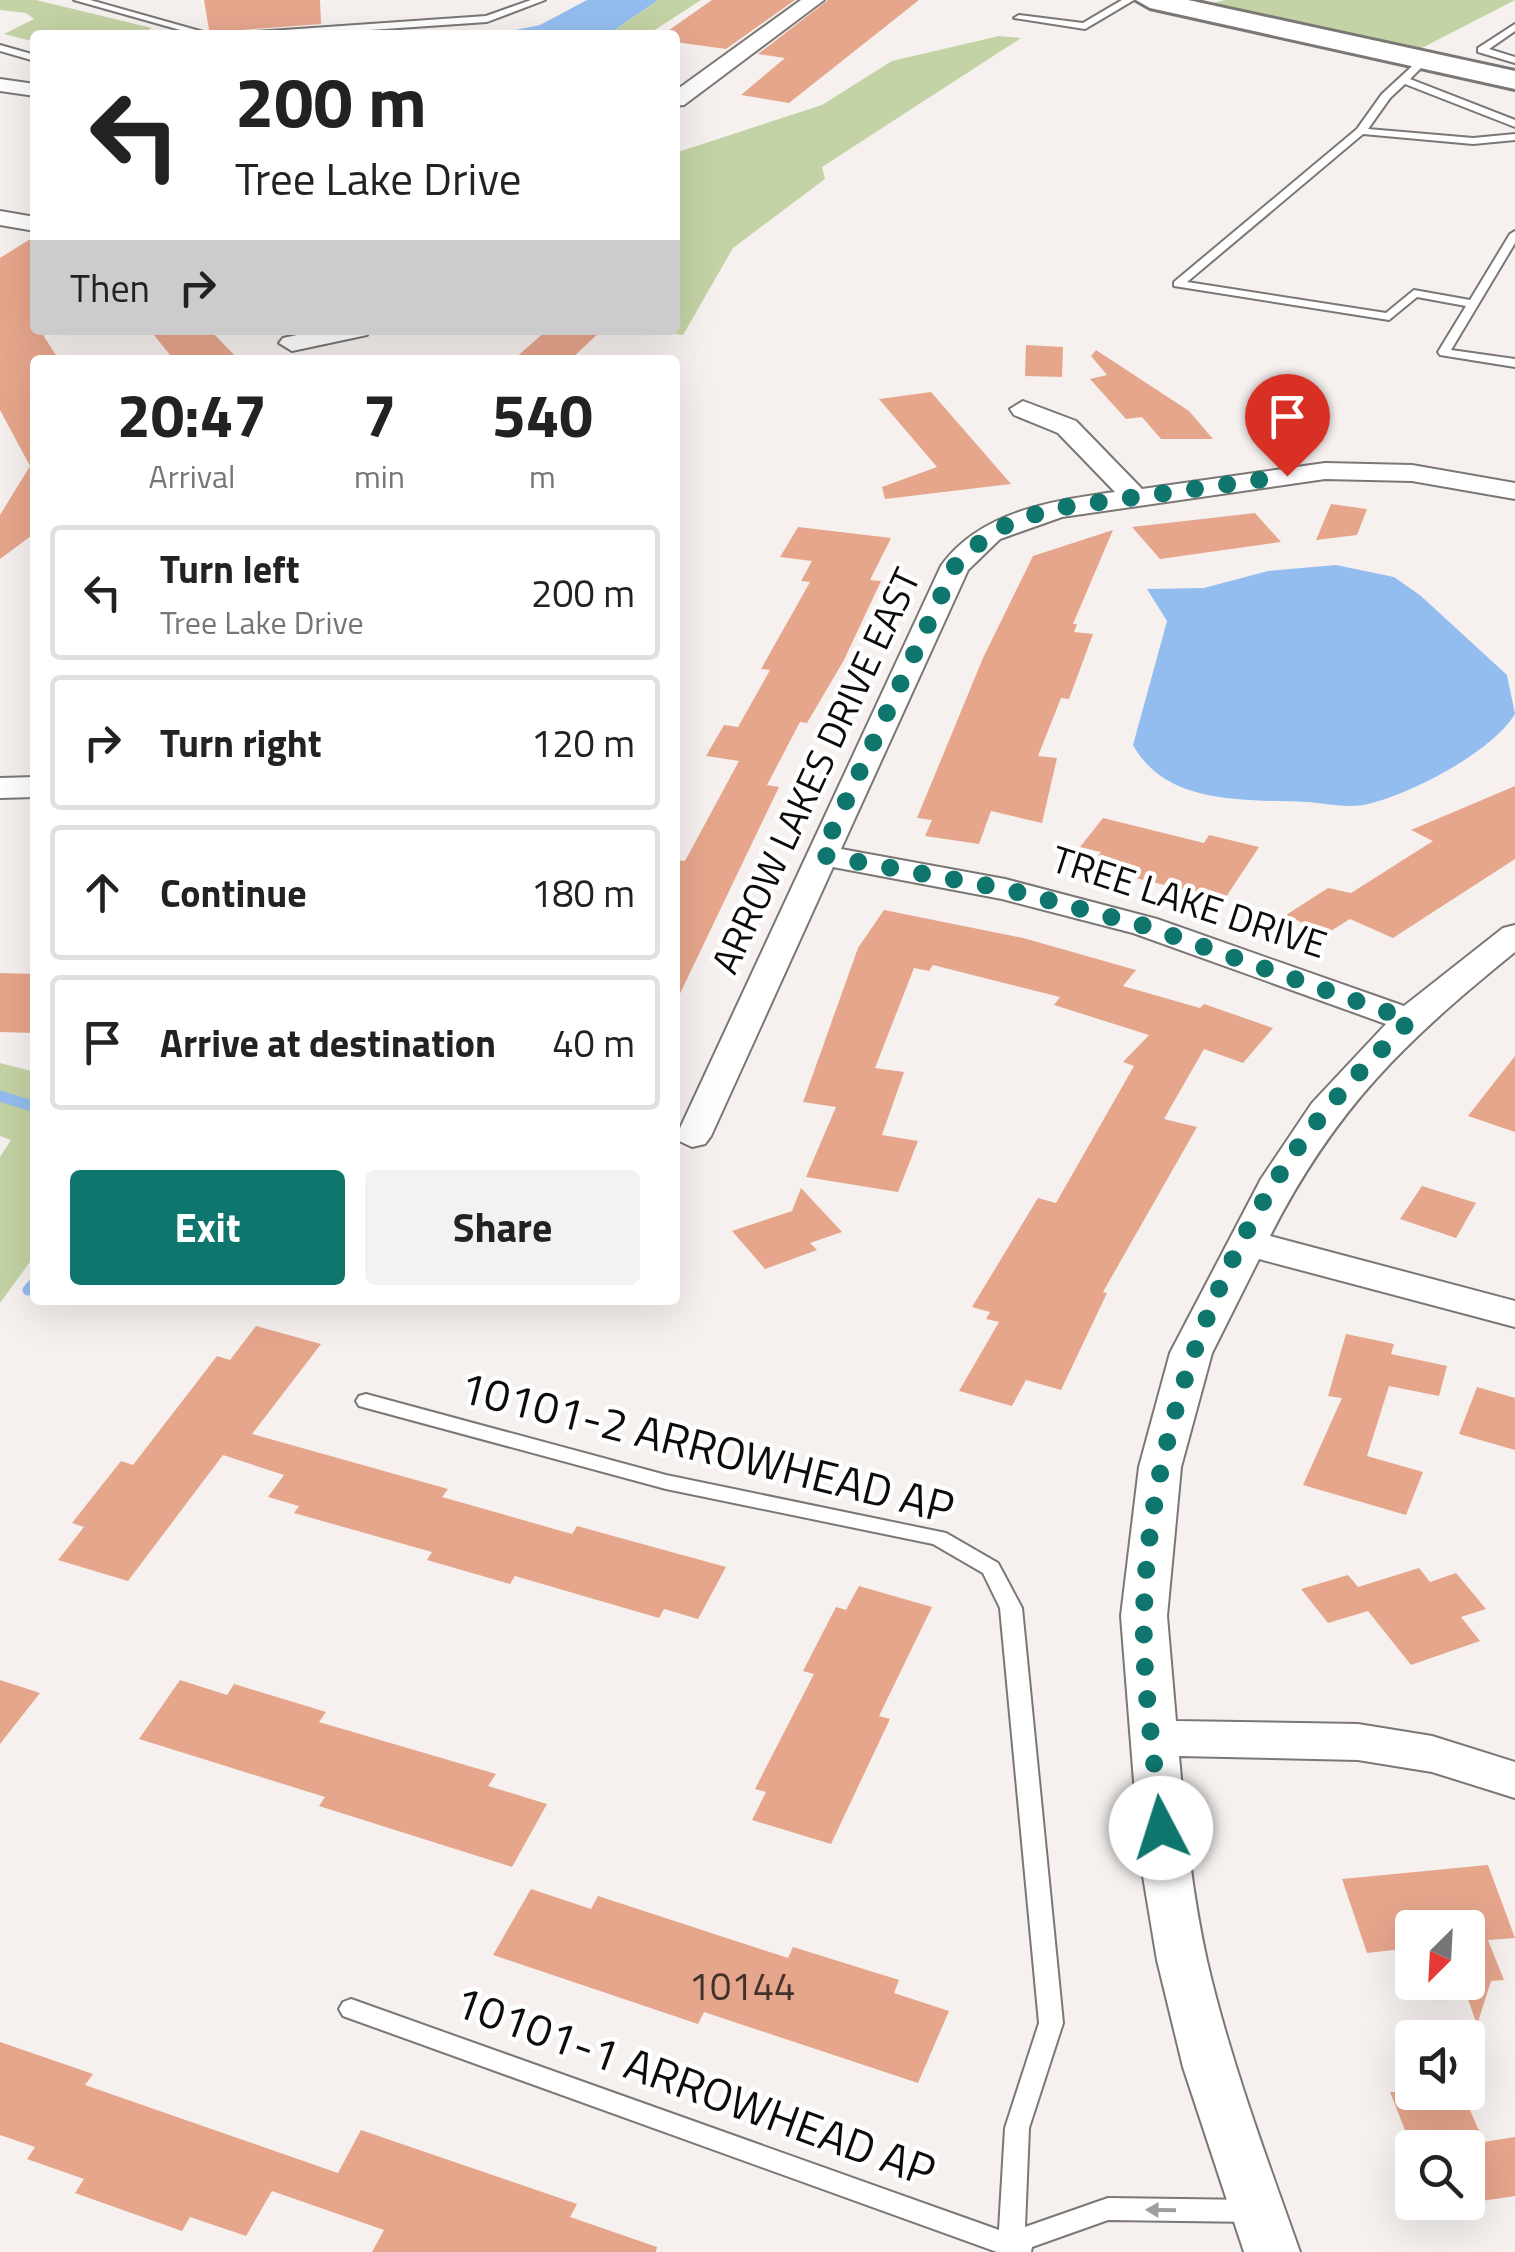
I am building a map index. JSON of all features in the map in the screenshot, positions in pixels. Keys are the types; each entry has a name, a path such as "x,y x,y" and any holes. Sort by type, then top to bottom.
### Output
{"street":[{"path":"680,97 814,0"},
{"path":"1150,0 1415,71 1512,73"},
{"path":"0,85 30,89"},
{"path":"1,220 30,223"},
{"path":"293,344 335,335"},
{"path":"1023,409 1066,426 1136,497"},
{"name":"ARROW LAKES DRIVE EAST","path":"692,1136 955,566 968,550 1019,519 1136,497 1325,471 1412,473 1515,491"},
{"path":"0,788 30,788"},
{"name":"TREE LAKE DRIVE","path":"821,855 1006,889 1145,926 1410,1020"},
{"path":"1266,2232 1210,2067 1182,1960 1164,1858 1144,1616 1160,1467 1191,1353 1244,1242 1325,1111 1410,1020 1515,935"},
{"path":"1244,1242 1515,1314"},
{"path":"1154,1738 1358,1742 1432,1754 1515,1780"}],"lane":[{"path":"79,0 190,30"},
{"path":"323,30 487,18 540,0"},
{"path":"1020,18 1085,26 1128,0"},
{"path":"1512,73 1481,50 1515,28"},
{"path":"0,48 30,57"},
{"path":"1472,304 1414,293 1389,317 1178,284 1361,131 1386,96 1415,71 1515,124"},
{"path":"1361,131 1473,141 1515,136"},
{"path":"1515,234 1444,352 1515,363"},
{"name":"10101-2 ARROWHEAD AP","path":"366,1401 666,1482 939,1538 991,1568 1010,1608 1050,2023 1018,2128 1018,2249"},
{"name":"10101-1 ARROWHEAD AP","path":"350,2009 1018,2249"},
{"path":"1018,2249 1108,2209 1266,2232"}],"green space":[{"path":"0,0 36,0 152,28 30,30 30,41 4,34 34,19 26,13 0,10"},
{"path":"658,0 701,0 655,30 614,30"},
{"path":"1225,0 1515,0 1420,49 1206,5"},
{"path":"999,36 1021,38 822,167 825,179 733,248 680,335 680,151 822,105 892,61"},
{"path":"0,1063 30,1071 30,1262 0,1303 0,1157 11,1140 0,1136"}],"water":[{"path":"587,0 658,0 614,30 515,30 540,25"},
{"path":"1336,565 1394,577 1421,596 1507,675 1515,714 1504,728 1449,770 1386,799 1361,805 1209,795 1186,789 1148,765 1133,745 1167,621 1147,589 1204,588 1268,571"}],"building":[{"path":"204,0 320,0 321,24 209,30"},
{"path":"712,0 795,0 726,49 680,43 680,30 669,30"},
{"path":"828,0 919,0 789,103 741,95 785,58 758,54"},
{"path":"30,239 30,335 43,335 56,355 30,355 30,466 0,410 0,258"},
{"path":"154,335 215,335 234,355 170,355"},
{"path":"541,335 597,335 575,355 519,355"},
{"path":"1026,345 1063,347 1062,377 1025,376"},
{"path":"1096,350 1189,411 1213,439 1161,439 1142,417 1126,419 1090,379 1107,375 1091,356"},
{"path":"931,392 1011,484 885,499 882,487 937,467 879,399"},
{"path":"30,466 30,537 0,559 0,515"},
{"path":"1331,504 1367,509 1357,535 1316,540"},
{"path":"1255,513 1281,542 1160,559 1132,527"},
{"path":"798,527 891,538 870,580 881,581 844,660 807,723 800,722 767,785 779,787 680,994 680,860 685,861 739,761 706,756 724,725 738,727 770,670 761,669 810,582 801,581 812,561 780,557"},
{"path":"1113,530 1073,624 1077,624 1074,632 1093,634 1069,699 1061,698 1038,756 1057,758 1042,823 991,811 979,844 925,836 932,820 917,818 983,658 1033,556"},
{"path":"1515,786 1515,859 1393,938 1350,919 1326,934 1286,915 1328,888 1351,893 1433,841 1411,830"},
{"path":"1103,818 1204,843 1209,835 1259,847 1226,897 1181,889 1090,867 1101,852 1080,847"},
{"path":"884,910 1023,938 1136,970 1123,986 1200,1008 1204,1004 1273,1028 1243,1063 1204,1049 1164,1119 1197,1127 1103,1292 1107,1293 1061,1390 1026,1380 1012,1406 959,1391 999,1322 986,1319 990,1312 972,1307 1038,1198 1056,1203 1134,1066 1123,1062 1149,1035 1054,1005 1060,997 933,965 929,971 914,968 875,1068 904,1072 882,1135 918,1141 898,1192 806,1177 836,1107 803,1102 858,948"},
{"path":"0,973 30,974 30,1033 0,1032"},
{"path":"1515,1056 1515,1132 1468,1116"},
{"path":"1422,1186 1476,1203 1456,1238 1400,1219"},
{"path":"801,1188 842,1232 810,1243 817,1250 765,1269 732,1231 792,1211"},
{"path":"256,1326 321,1344 252,1434 448,1489 442,1497 572,1534 577,1526 726,1567 698,1619 664,1609 659,1618 515,1576 510,1584 427,1560 432,1552 294,1513 299,1506 268,1497 284,1475 223,1455 128,1581 58,1560 84,1527 72,1523 121,1461 133,1465 217,1356 230,1360"},
{"path":"1346,1334 1394,1344 1391,1354 1447,1366 1439,1396 1389,1386 1367,1456 1423,1472 1406,1515 1303,1485 1342,1398 1328,1396"},
{"path":"1477,1387 1515,1398 1515,1450 1459,1434"},
{"path":"1419,1568 1430,1582 1456,1573 1486,1609 1461,1617 1480,1641 1411,1665 1368,1611 1328,1623 1301,1589 1348,1575 1358,1587"},
{"path":"859,1586 932,1607 879,1716 890,1719 831,1844 752,1820 766,1792 755,1789 814,1674 803,1671 836,1607 846,1610"},
{"path":"0,1680 40,1693 0,1744"},
{"path":"180,1680 227,1695 234,1684 326,1712 319,1722 496,1774 488,1786 547,1804 512,1867 319,1806 325,1797 139,1739"},
{"path":"1488,1865 1515,1938 1488,1940 1504,1980 1491,1981 1485,2000 1485,1910 1395,1910 1395,1950 1367,1953 1342,1879"},
{"path":"531,1889 591,1909 598,1896 788,1958 793,1947 899,1980 894,1993 949,2011 918,2083 704,2012 698,2024 493,1955"},
{"path":"1468,2000 1485,2000 1479,2020"},
{"path":"0,2042 93,2074 85,2085 338,2173 361,2130 577,2204 570,2217 657,2247 656,2252 372,2252 384,2230 272,2191 246,2236 190,2217 182,2231 75,2193 84,2179 27,2159 35,2147 0,2135"},
{"path":"1397,2110 1470,2110 1479,2130 1405,2130"},
{"path":"1515,2137 1515,2196 1485,2200 1485,2142"}],"waterway":[{"path":"0,1096 30,1105"}],"route":[{"path":"1161,1828 1144,1616 1160,1467 1191,1353 1244,1242 1280,1178 1325,1111 1410,1020 1145,926 1006,889 821,855 955,566 968,550 990,533 1019,519 1057,508 1287,476"}]}
